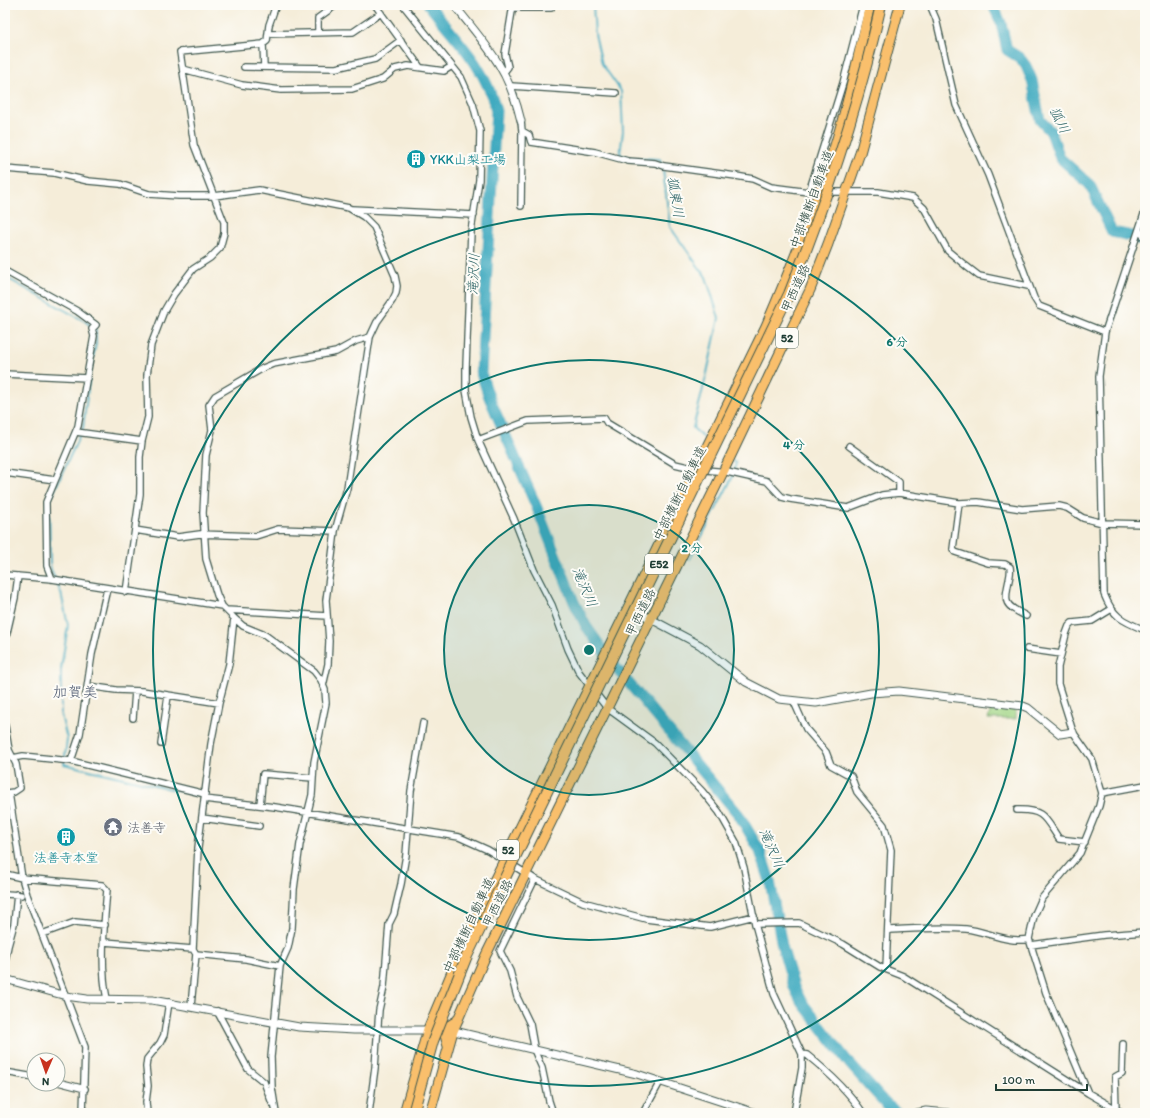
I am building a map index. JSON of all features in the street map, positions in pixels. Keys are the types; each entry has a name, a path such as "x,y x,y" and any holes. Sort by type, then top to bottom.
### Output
{"highway":[{"name":"甲西道路","path":"404,1113 428,1030 455,963 504,859 766,326 796,254 819,193 840,127 870,5"},
{"name":"中部横断自動車道","path":"413,1113 433,1041 466,958 789,294 808,247 843,148 858,99 881,5"},
{"name":"甲西道路","path":"430,1113 453,1031 526,872 725,472 810,290 847,193 870,119 900,5"},
{"path":"448,1047 442,1030 458,1020"}],"street":[{"path":"264,68 263,44 269,34 269,24 276,5"},
{"path":"318,33 318,18 336,5"},
{"path":"375,5 420,67"},
{"path":"403,5 461,77 473,104 480,131 479,180 471,231 466,367 466,390 471,417 478,440 514,519 534,570 552,605 568,649 579,672 607,708 655,743 702,791 719,812 736,842 744,868 754,916 774,994 802,1054 802,1068 794,1113"},
{"path":"454,5 494,55 515,96 522,131 521,206"},
{"path":"504,72 508,67 505,54 513,7 551,8 551,5"},
{"path":"809,192 843,83 863,5"},
{"path":"930,5 936,19 956,105 988,175 1002,216 1022,263 1028,286 1039,306 1105,332"},
{"path":"269,34 353,32 380,13"},
{"path":"244,68 336,68 375,59 401,40"},
{"path":"126,592 140,494 142,441 148,417 148,359 156,330 174,294 193,269 216,253 223,241 224,222 194,145 180,52 263,44"},
{"path":"183,69 242,85 281,90 352,89 383,80 395,69 408,66 444,71 452,66"},
{"path":"511,86 616,93"},
{"path":"522,131 529,135 531,142 595,152 628,161 655,163 664,166 753,179 771,187 819,193 878,192 913,198 924,208 948,251 979,276 1028,286"},
{"path":"5,169 54,173 88,181 120,184 149,194 214,196 259,190 349,208 474,215"},
{"path":"323,686 326,680 329,641 326,600 335,531 347,488 370,337 377,322 392,301 397,286 395,276 374,227 364,217 349,208"},
{"path":"1145,210 1143,223 1138,230 1105,332 1099,376 1104,594 1110,610 1127,623 1145,630"},
{"path":"1138,230 1145,238"},
{"path":"5,271 77,311 95,323 93,327 94,336 79,433 55,480 48,496 46,507 48,566 55,580"},
{"path":"276,1113 272,1088 271,1057 276,1023 280,966 288,948 292,928 294,889 300,844 309,813 314,762 326,703 323,686 314,671 265,635 243,626 224,608 217,595 206,560 204,534 203,488 206,448 212,430 209,405 212,399 263,368 273,364 336,352 356,341 370,337"},
{"path":"5,374 87,378"},
{"path":"478,440 528,421 604,418 607,423 675,464 696,469 725,472 767,481 782,497 848,508 882,495 899,493 959,503 978,502 1022,509 1059,506 1068,508 1082,518 1103,524 1145,524"},
{"path":"79,433 142,441"},
{"path":"849,446 899,482 899,493"},
{"path":"5,473 55,480"},
{"path":"959,503 953,549 955,552 988,564 1005,564 1010,567 1005,598 1006,603 1026,616"},
{"path":"135,530 178,537 204,534 256,536 278,529 335,531"},
{"path":"5,575 55,580 224,608 327,616"},
{"path":"5,640 15,598 18,576"},
{"path":"67,760 80,734 92,654 107,589"},
{"path":"628,606 700,645 758,690 779,699 794,702 827,702 889,692 917,692 1023,706 1028,708 1060,734 1072,732"},
{"path":"1088,1093 1046,993 1029,938 1034,916 1042,898 1075,861 1085,842 1099,806 1102,793 1092,759 1072,732 1057,678 1061,654 1069,626 1072,623 1092,621 1110,610"},
{"path":"191,1006 194,952 194,893 204,796 219,703 229,664 234,618"},
{"path":"1026,649 1061,654"},
{"path":"88,686 219,703"},
{"path":"133,718 135,691"},
{"path":"162,744 168,696"},
{"path":"794,702 806,729 826,752 830,765 851,776 857,792 884,825 891,850 886,969"},
{"path":"369,1113 389,924 394,914 402,884 406,856 411,791 423,723"},
{"path":"5,726 9,750 16,764 20,788 14,792 7,793 22,878 84,1047 85,1089 83,1113"},
{"path":"13,758 23,756 67,760 204,796 459,837 488,850 526,872 535,879 583,902 646,918 710,927 754,916"},
{"path":"260,805 264,774 313,778"},
{"path":"1102,793 1145,785"},
{"path":"1016,810 1031,809 1037,811 1042,815 1058,839 1085,842"},
{"path":"202,818 259,826"},
{"path":"5,874 22,878 102,885 107,890 104,942 105,988 107,999"},
{"path":"535,879 500,951 510,971 517,996 530,1024 535,1052 542,1068 549,1102 553,1113"},
{"path":"5,894 27,895"},
{"path":"5,961 6,946 14,924 17,894"},
{"path":"42,934 74,922 105,925"},
{"path":"757,924 794,923 805,925 843,944 886,969 903,976 1088,1093 1123,1113"},
{"path":"888,930 967,929 1019,941 1029,938"},
{"path":"1031,945 1104,934 1145,932"},
{"path":"104,942 246,959 280,966"},
{"path":"5,979 66,996 107,999 139,999 169,1002 217,1010 276,1023 328,1029 453,1031 535,1052 637,1074 756,1113"},
{"path":"147,1113 147,1059 160,1044 164,1035 169,1002"},
{"path":"217,1010 248,1069 264,1082 276,1113"},
{"path":"1116,1110 1115,1076 1122,1072 1123,1044"},
{"path":"802,1054 807,1055 834,1077 852,1097 863,1113"},
{"path":"5,1072 26,1076"},
{"path":"643,1113 660,1082"},
{"path":"66,1084 85,1089"},
{"path":"917,1113 934,1111 949,1113"}],"green space":[{"path":"992,705 1016,709 1016,719 988,719"}],"waterway":[{"name":"滝沢川","path":"429,5 478,67 485,80 496,111 481,373 489,397 537,508 574,602 586,626 612,663 739,815 760,851 770,881 782,946 794,987 801,1001 849,1063 885,1103 898,1113"},
{"name":"狐東川","path":"593,5 595,34 602,64 621,91 623,131 620,155 632,158 660,159 663,170 670,227 706,277 719,318 693,428 703,437"},
{"name":"狐川","path":"993,5 1001,23 1007,50 1020,58 1026,66 1032,80 1040,120 1051,132 1060,158 1090,185 1112,232 1132,236 1145,242"},
{"path":"5,277 86,322 96,330 96,343 90,372"},
{"path":"89,380 83,428 49,502 50,567 61,593 68,625 61,669 61,715 67,739 64,764 196,795"},
{"name":"狐東川","path":"690,559 732,478 736,463 733,461"}],"place":[{"name":"YKK山梨工場","path":"416,159"},
{"name":"法善寺","path":"113,827"},
{"name":"法善寺本堂","path":"66,837"}],"district":[{"name":"加賀美","path":"75,692"}]}
